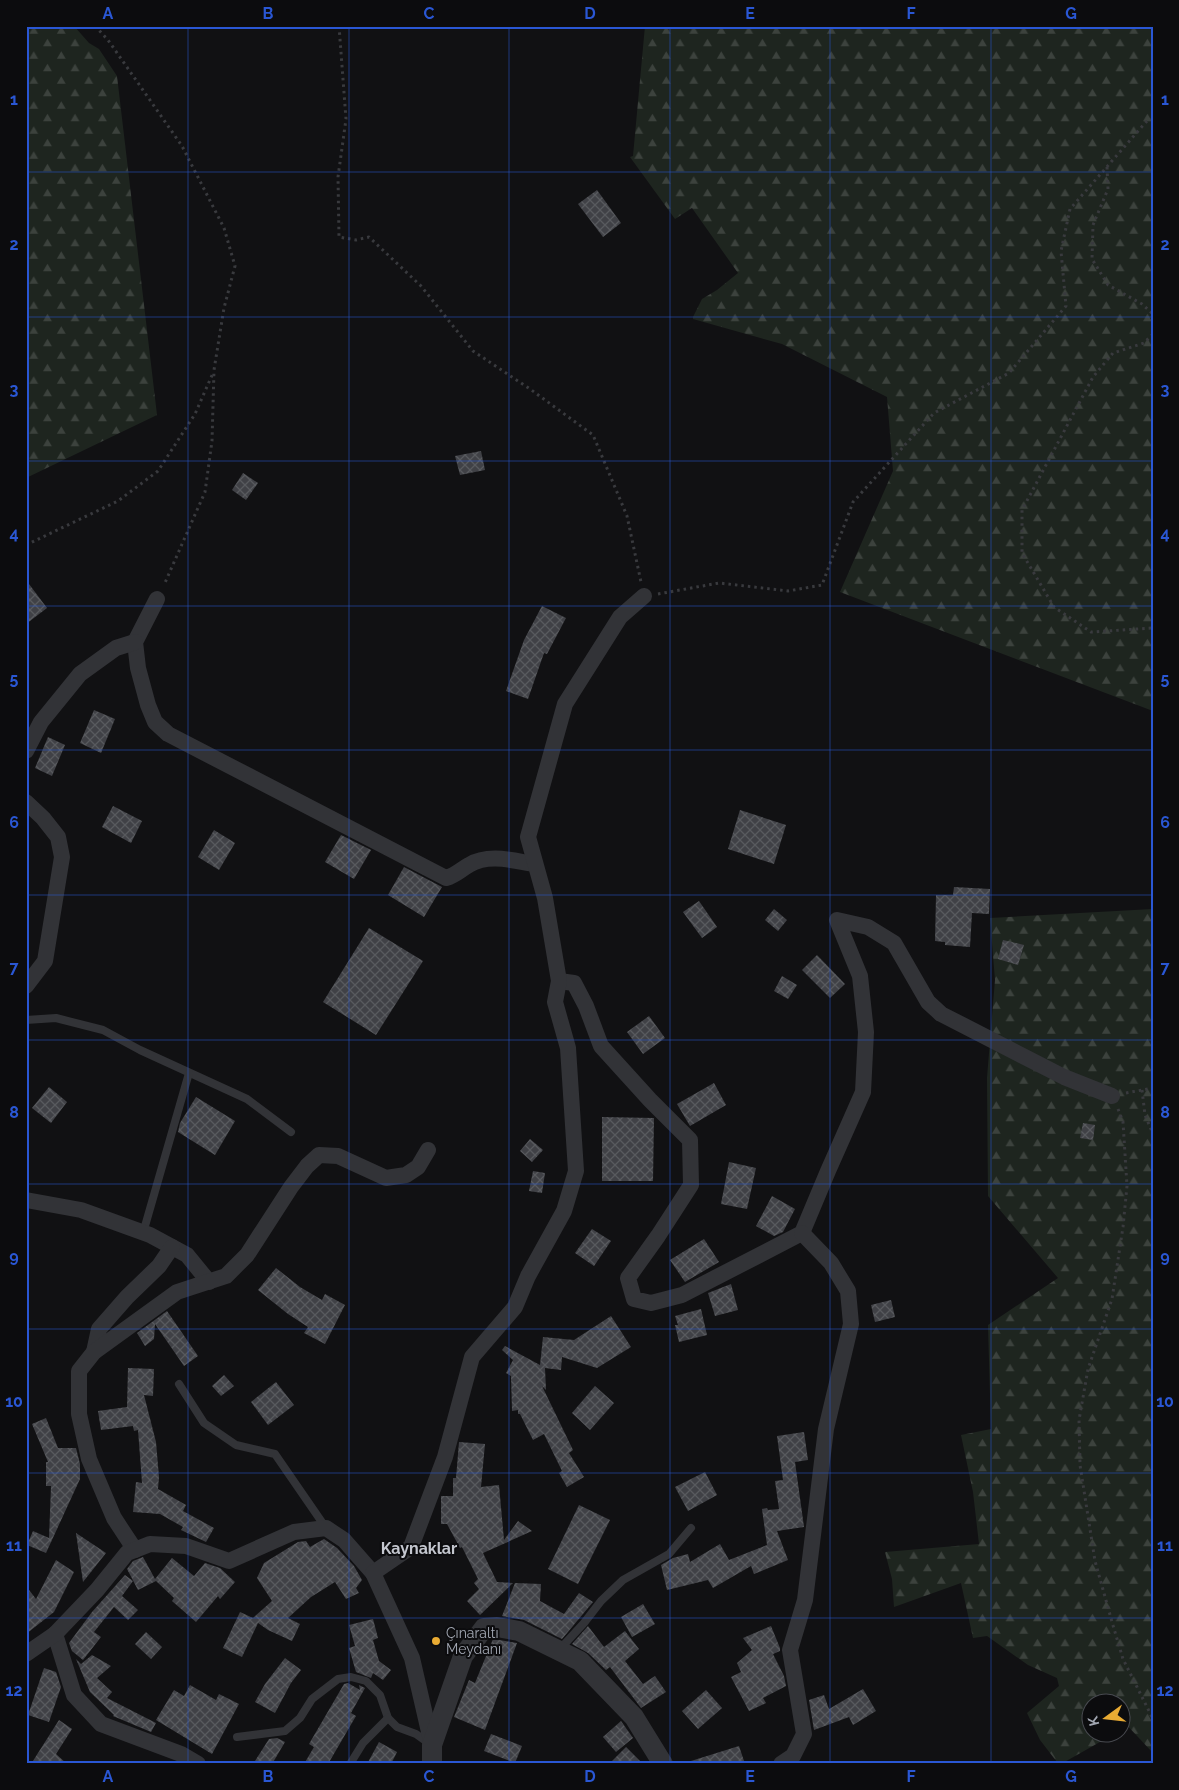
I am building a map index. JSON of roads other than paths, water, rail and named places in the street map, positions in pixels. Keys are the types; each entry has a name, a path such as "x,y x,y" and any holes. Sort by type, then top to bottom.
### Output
{"street":[{"path":"373,1573 411,1547 445,1457 472,1357 515,1307 528,1276 564,1211 576,1171 568,1048 555,1002 559,981 545,898 528,836 565,704 620,617 644,596"},
{"path":"157,599 135,642 138,668 148,705 155,722 168,734 446,878 455,876 470,864 488,858 535,864"},
{"path":"26,751 41,722 80,674 116,648 135,642"},
{"path":"26,802 43,818 58,837 62,858 45,961 26,986"},
{"path":"559,981 574,983 586,1006 601,1046 650,1100 690,1140 691,1185 628,1278 634,1298 651,1303 682,1295 802,1234 863,1092 866,1032 860,976 837,920 868,927 894,943 928,1002 941,1014 1064,1077 1112,1096"},
{"path":"135,1550 114,1518 89,1459 79,1414 79,1371 94,1352 177,1292 226,1276 247,1255 306,1166 319,1155 338,1156 386,1178 406,1175 418,1167 428,1150"},
{"path":"26,1200 81,1210 143,1233 187,1255 209,1282"},
{"path":"780,1764 793,1756 804,1734 790,1650 805,1600 826,1429 850,1324 848,1290 832,1263 802,1234"},
{"path":"94,1352 99,1330 159,1266 172,1247"},
{"path":"26,1654 55,1634 97,1590 127,1553 150,1544 186,1546 229,1561 294,1532 326,1528 344,1540 373,1573 412,1658 432,1754"},
{"path":"432,1754 463,1656 484,1628 497,1627 519,1631 580,1661 634,1717 663,1764"},
{"path":"55,1634 74,1695 101,1724 178,1759 198,1764"}],"lane":[{"path":"26,1020 56,1018 103,1030 140,1050 247,1099 291,1132"},
{"path":"143,1233 189,1073"},
{"path":"179,1384 204,1423 236,1445 276,1454 326,1528"},
{"path":"558,1650 617,1585 669,1554 691,1528"},
{"path":"237,1737 285,1731 300,1718 312,1699 338,1679 351,1676 366,1681 380,1694 388,1718 398,1727 416,1734 432,1754"},
{"path":"350,1764 363,1743 388,1718"}],"place":[{"name":"Çınaraltı Meydanı","path":"436,1641"}],"district":[{"name":"Kaynaklar","path":"419,1548"}]}
